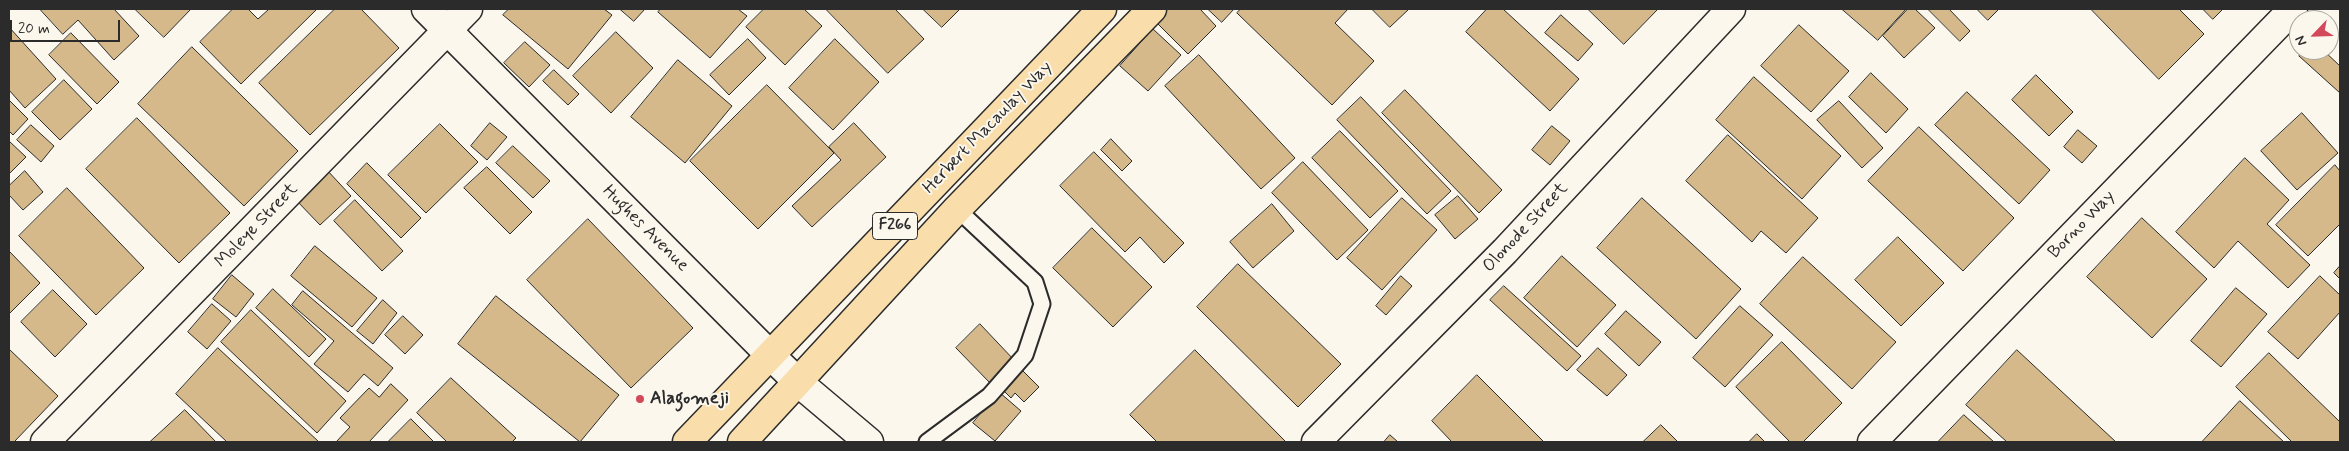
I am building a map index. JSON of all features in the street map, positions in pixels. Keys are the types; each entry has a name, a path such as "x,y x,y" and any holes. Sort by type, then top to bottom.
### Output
{"highway":[{"name":"Herbert Macaulay Way","path":"687,442 1102,9"},
{"name":"Herbert Macaulay Way","path":"742,442 799,383 957,209 1152,9"}],"street":[{"name":"Hughes Avenue","path":"426,9 771,356 799,383 869,442"},
{"name":"Moleye Street","path":"46,442 468,9"},
{"name":"Olonode Street","path":"1316,442 1505,251 1731,9"},
{"name":"Borno Way","path":"1872,442 2293,9"}],"lane":[{"path":"927,442 989,396 1025,355 1042,304 1036,282 957,209"}],"building":[{"path":"40,9 114,9 139,36 114,60 78,20 63,34"},
{"path":"135,9 191,9 164,37"},
{"path":"233,9 248,9 258,19 269,9 317,9 241,84 200,42"},
{"path":"335,9 361,9 399,48 310,135 259,83"},
{"path":"509,9 604,9 612,15 568,69 503,15"},
{"path":"620,9 645,9 634,21"},
{"path":"661,9 738,9 747,16 710,58 658,12"},
{"path":"764,9 804,9 822,26 785,65 746,27"},
{"path":"826,9 895,9 924,39 888,73"},
{"path":"923,9 960,9 942,27"},
{"path":"1161,9 1200,9 1216,26 1188,54 1152,18"},
{"path":"1208,9 1234,9 1222,22"},
{"path":"1241,9 1348,9 1335,23 1374,61 1332,105 1237,13"},
{"path":"1372,9 1409,9 1390,27"},
{"path":"1487,9 1503,9 1579,79 1550,111 1466,32"},
{"path":"1588,9 1658,9 1624,44"},
{"path":"1842,9 1906,9 1878,40"},
{"path":"1908,9 1915,9 1935,28 1904,58 1883,36"},
{"path":"1928,9 1949,9 1970,31 1960,41"},
{"path":"1977,9 1999,9 1988,20"},
{"path":"2091,9 2179,9 2204,34 2159,79"},
{"path":"2203,9 2223,9 2213,19"},
{"path":"1561,15 1593,44 1578,61 1545,33"},
{"path":"1799,25 1849,71 1811,112 1761,66"},
{"path":"9,27 56,79 25,108 9,90"},
{"path":"1153,29 1181,55 1148,91 1120,66"},
{"path":"616,32 653,68 611,113 573,76"},
{"path":"71,33 119,82 97,104 49,55"},
{"path":"748,39 766,58 729,95 710,75"},
{"path":"835,39 879,82 833,130 789,88"},
{"path":"525,42 550,65 529,87 504,63"},
{"path":"192,47 298,151 244,206 138,104"},
{"path":"1199,55 1295,158 1261,189 1165,86"},
{"path":"678,60 732,106 685,163 631,117"},
{"path":"2303,60 2334,60 2340,66 2340,93"},
{"path":"554,70 579,94 568,105 543,81"},
{"path":"1871,73 1908,109 1886,133 1849,97"},
{"path":"2036,75 2073,112 2049,136 2012,100"},
{"path":"1754,77 1841,156 1802,199 1716,120"},
{"path":"64,80 92,109 60,140 32,112"},
{"path":"767,85 834,153 758,229 690,161"},
{"path":"1405,90 1502,190 1479,213 1382,113"},
{"path":"1967,92 2050,170 2019,204 1935,125"},
{"path":"1361,97 1451,191 1427,214 1337,120"},
{"path":"9,100 28,119 13,135 9,131"},
{"path":"1839,101 1883,148 1862,168 1817,120"},
{"path":"2302,113 2338,153 2297,190 2261,151"},
{"path":"137,118 230,213 179,263 86,169"},
{"path":"490,123 507,137 487,160 471,146"},
{"path":"854,123 886,157 812,227 792,206 841,160 829,147"},
{"path":"440,124 478,162 426,213 388,175"},
{"path":"31,125 54,146 41,162 17,140"},
{"path":"1552,126 1570,141 1550,165 1532,150"},
{"path":"1919,127 2014,218 1963,271 1868,181"},
{"path":"2078,130 2097,146 2082,163 2064,147"},
{"path":"1340,131 1398,191 1370,218 1312,158"},
{"path":"1728,135 1818,218 1786,253 1761,231 1752,242 1686,181"},
{"path":"1111,139 1132,161 1122,171 1101,150"},
{"path":"9,141 26,157 9,174"},
{"path":"513,146 550,181 533,198 496,163"},
{"path":"1094,152 1184,243 1164,263 1140,237 1125,252 1060,186"},
{"path":"2245,158 2289,200 2267,224 2310,265 2288,288 2238,241 2214,268 2176,232"},
{"path":"1303,162 1368,230 1337,260 1272,193"},
{"path":"367,163 421,218 401,238 347,184"},
{"path":"2335,165 2340,171 2340,224 2308,256 2276,225"},
{"path":"487,167 532,212 510,234 464,188"},
{"path":"327,170 351,196 320,225 296,200"},
{"path":"25,171 43,192 23,210 9,195 9,186"},
{"path":"67,188 144,268 96,315 19,236"},
{"path":"1458,196 1478,219 1455,239 1435,215"},
{"path":"1402,198 1437,230 1382,290 1347,258"},
{"path":"1642,198 1741,289 1696,339 1597,248"},
{"path":"355,200 403,251 382,271 334,221"},
{"path":"1272,204 1294,231 1253,268 1230,242"},
{"path":"2142,218 2207,279 2152,338 2087,277"},
{"path":"588,219 693,328 631,388 527,280"},
{"path":"1092,228 1152,287 1113,327 1053,268"},
{"path":"1898,237 1944,283 1901,326 1855,280"},
{"path":"315,246 377,298 352,327 291,276"},
{"path":"9,251 40,283 9,314"},
{"path":"1562,256 1616,305 1577,347 1524,298"},
{"path":"1803,257 1896,342 1852,389 1760,304"},
{"path":"1238,264 1341,364 1298,407 1197,307"},
{"path":"2340,266 2340,279 2334,273"},
{"path":"232,275 254,294 236,317 213,299"},
{"path":"1401,276 1412,286 1386,315 1376,306"},
{"path":"2320,276 2340,295 2340,312 2298,359 2268,332"},
{"path":"1504,286 1581,356 1567,371 1490,300"},
{"path":"2236,288 2267,314 2221,367 2191,341"},
{"path":"273,289 326,339 309,357 256,308"},
{"path":"53,290 87,324 55,357 21,322"},
{"path":"303,291 393,368 378,386 364,374 348,392 314,364 334,341 292,305"},
{"path":"496,296 619,395 580,442 458,344"},
{"path":"383,300 397,313 373,344 357,331"},
{"path":"212,304 231,321 207,349 188,332"},
{"path":"1740,306 1773,335 1725,387 1693,358"},
{"path":"251,310 346,401 317,433 221,342"},
{"path":"1626,311 1661,342 1639,366 1605,334"},
{"path":"403,316 423,335 405,354 385,335"},
{"path":"980,324 1015,361 991,384 956,348"},
{"path":"1782,342 1842,403 1803,442 1790,442 1736,387"},
{"path":"218,348 319,442 227,442 176,394"},
{"path":"1598,348 1627,375 1607,396 1577,370"},
{"path":"9,349 58,396 14,442 9,442"},
{"path":"1195,350 1286,442 1157,442 1130,415"},
{"path":"2017,350 2116,442 2007,442 1966,405"},
{"path":"2269,353 2340,422 2340,442 2292,442 2236,387"},
{"path":"1019,367 1039,387 1024,402 1015,393 1011,398 999,386"},
{"path":"1477,375 1544,442 1452,442 1432,421"},
{"path":"451,378 516,438 512,442 447,442 417,413"},
{"path":"391,384 408,400 369,442 336,442 350,427 340,418 369,388 379,397"},
{"path":"999,392 1021,411 995,441 973,423"},
{"path":"2240,401 2284,442 2202,442"},
{"path":"185,410 216,442 150,442"},
{"path":"1964,415 1994,442 1938,442"},
{"path":"411,419 434,442 388,442"},
{"path":"1661,425 1678,442 1643,442"},
{"path":"1757,434 1765,442 1749,442"},
{"path":"1390,435 1398,442 1384,442"}],"place":[{"name":"Alagomeji","path":"640,399"}]}
